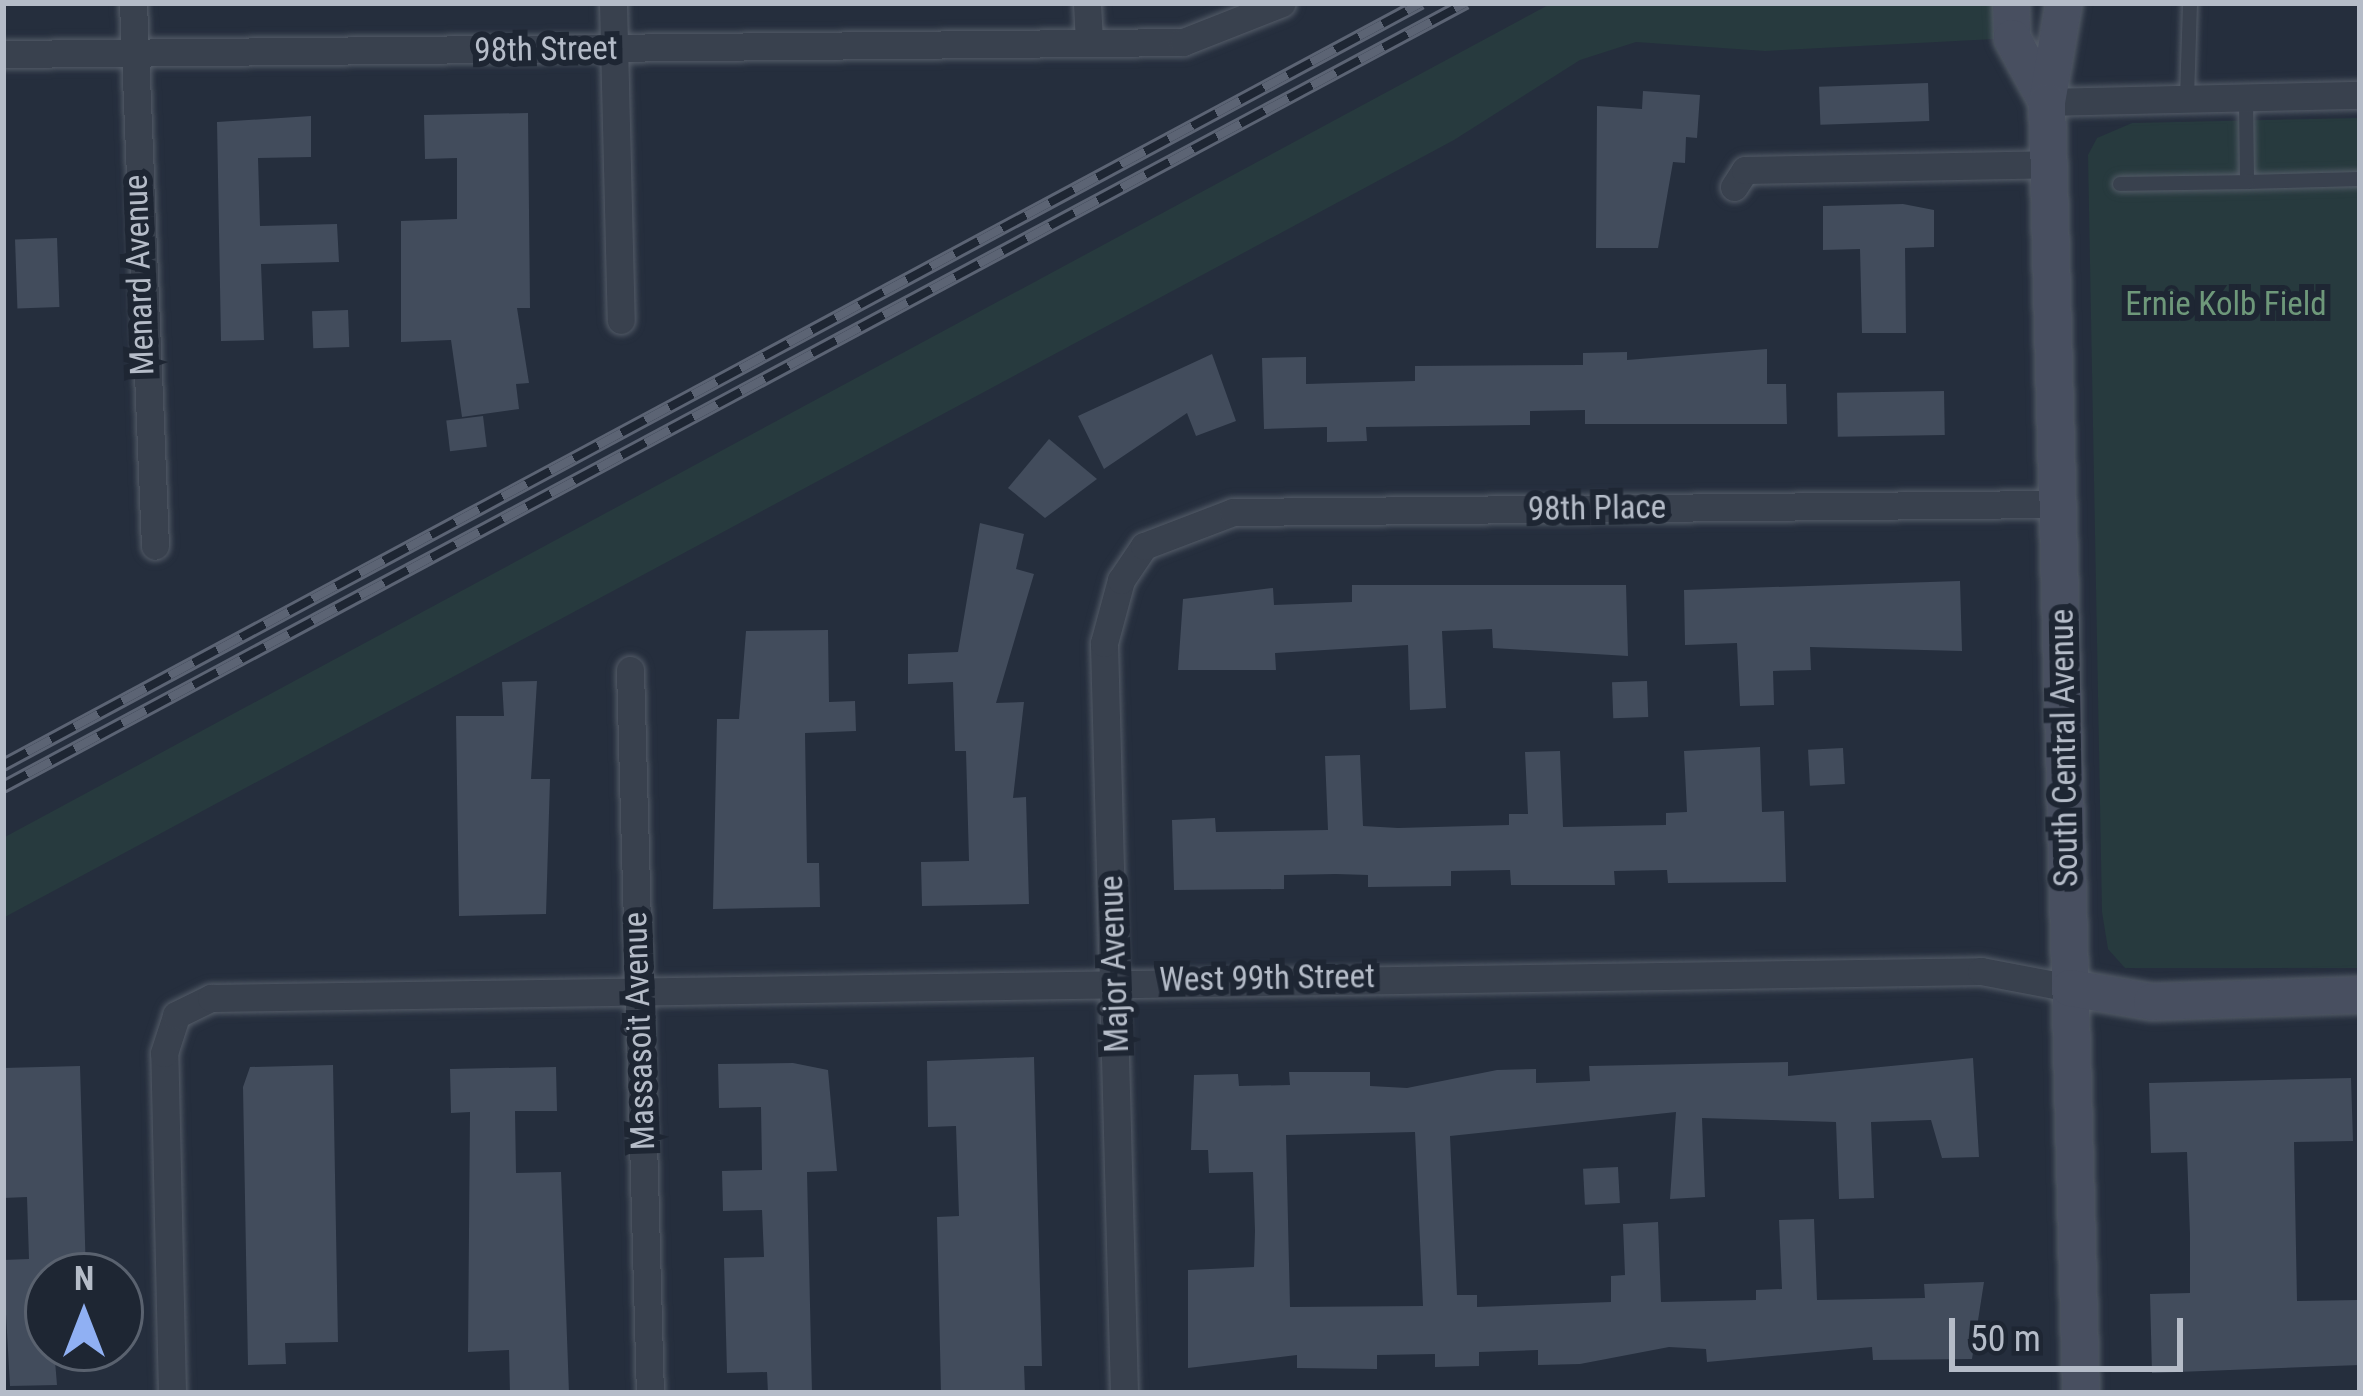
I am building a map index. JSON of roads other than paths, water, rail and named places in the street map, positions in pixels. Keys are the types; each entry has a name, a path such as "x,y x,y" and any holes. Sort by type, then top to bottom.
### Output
{"street":[{"name":"Menard Avenue","path":"133,3 155,546"},
{"path":"613,3 621,320"},
{"path":"1088,3 1088,41"},
{"name":"98th Street","path":"3,54 1183,42 1282,3"},
{"name":"South Central Avenue","path":"2012,3 2012,38 2047,102"},
{"name":"South Central Avenue","path":"2064,3 2047,102 2080,1393"},
{"path":"2047,102 2360,95"},
{"path":"1735,188 1745,170 2048,164"},
{"name":"98th Place","path":"1144,546 1168,528 1233,512 2057,504"},
{"name":"Major Avenue","path":"1124,1393 1104,643 1121,580 1144,546"},
{"name":"Massasoit Avenue","path":"630,670 650,1393"},
{"name":"West 99th Street","path":"172,1393 163,1077 176,1015 236,995 1981,971 2152,1002 2360,995"}],"lane":[{"path":"2187,99 2190,3"},
{"path":"2246,98 2246,182"},
{"path":"2120,184 2360,179"}],"railway":[{"path":"3,765 1421,3"},
{"path":"3,787 1466,3"}],"park label":[{"name":"Ernie Kolb Field","path":"2226,304"}]}
